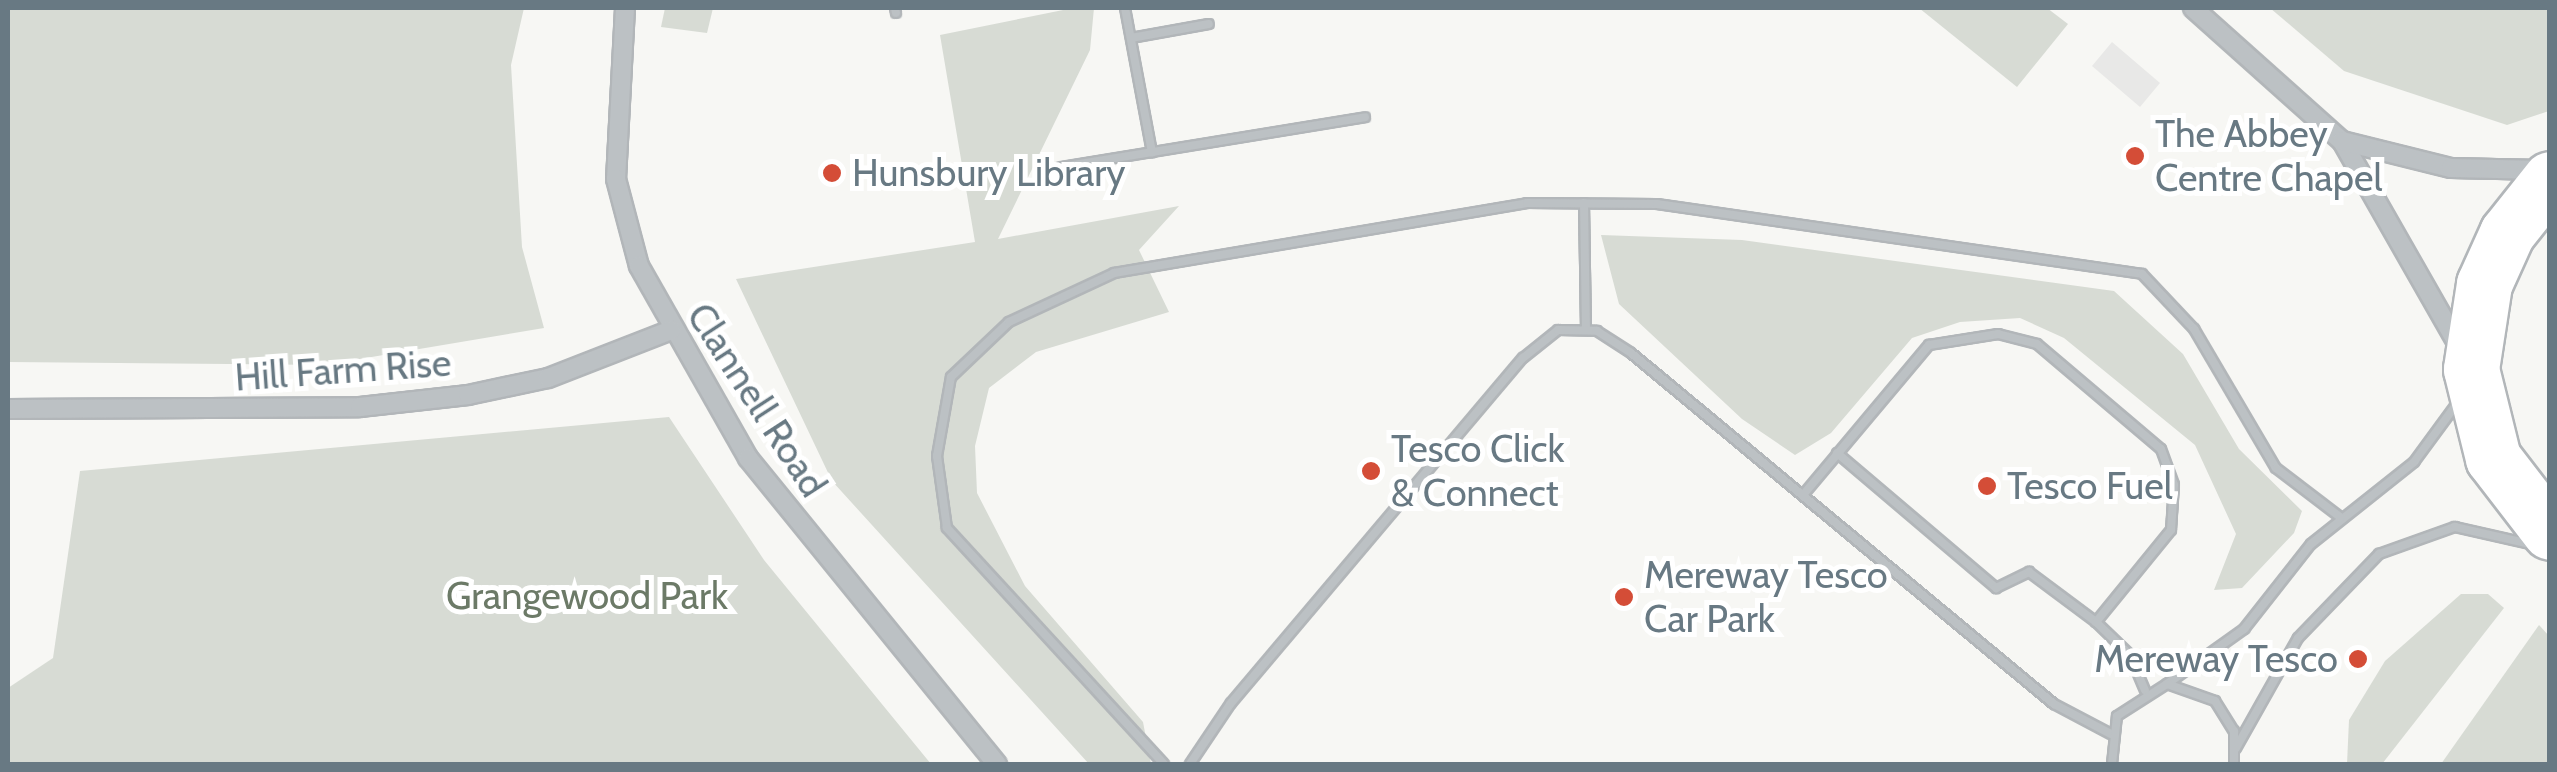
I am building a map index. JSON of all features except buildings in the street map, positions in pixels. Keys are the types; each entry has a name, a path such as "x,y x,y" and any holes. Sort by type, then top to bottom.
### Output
{"highway":[{"path":"2550,179 2507,233 2484,284 2472,373 2494,458 2550,532"}],"street":[{"name":"Clannell Road","path":"624,8 616,178 639,266 748,458 997,764"},
{"path":"2193,8 2342,141 2472,373"},
{"path":"2342,141 2451,168 2550,170"},
{"name":"Hill Farm Rise","path":"8,410 360,407 468,395 548,378 672,330"}],"lane":[{"path":"1125,8 1152,152"},
{"path":"1130,38 1209,24"},
{"path":"1061,167 1365,117"},
{"path":"1164,764 947,528 937,456 951,377 1009,322 1114,273 1527,203 1584,203 1657,204 2142,274 2194,328 2276,468 2340,517"},
{"path":"1584,203 1586,330"},
{"path":"1190,764 1211,726 1523,358 1558,330 1586,330 1631,353 2078,723 2110,734"},
{"path":"1803,496 1929,346 1998,334 2037,344 2161,449 2174,485 2171,530 2096,622"},
{"path":"2112,764 2110,734 2145,690 2167,684 2244,629 2340,517 2414,462 2472,373"},
{"path":"1838,453 1996,588 2028,572 2096,622 2130,655 2145,690"},
{"path":"2234,764 2236,748 2298,638 2379,554 2456,527 2550,544"},
{"path":"2167,684 2215,701 2236,748"}],"shaded area":[{"path":"2112,42 2160,83 2140,107 2092,66"}],"green space":[{"path":"8,8 524,8 511,65 522,247 544,328 324,365 8,362"},
{"path":"665,8 713,8 707,33 661,27"},
{"path":"1073,8 1094,8 1090,50 998,239 1179,206 1139,250 1169,312 1036,352 989,388 975,446 977,493 1025,586 1143,722 1151,764 1089,764 832,481 736,279 975,242 940,35"},
{"path":"1919,8 2047,8 2068,24 2017,87"},
{"path":"2270,8 2549,8 2549,111 2507,125 2344,71"},
{"path":"1601,235 1742,240 2114,291 2183,354 2239,449 2302,511 2294,533 2242,588 2214,590 2236,534 2195,445 2064,338 2020,318 1960,322 1912,338 1831,433 1795,455 1742,419 1619,304"},
{"name":"Grangewood Park","path":"669,417 764,560 931,764 8,764 8,688 53,658 80,471"},
{"path":"2461,594 2488,594 2504,608 2382,764 2347,764 2349,720 2385,661"},
{"path":"2539,625 2549,636 2549,764 2441,764"}],"place":[{"name":"The Abbey Centre Chapel","path":"2135,156"},
{"name":"Hunsbury Library","path":"832,173"},
{"name":"Tesco Click & Connect","path":"1371,471"},
{"name":"Tesco Fuel","path":"1987,486"},
{"name":"Mereway Tesco Car Park","path":"1624,597"},
{"name":"Mereway Tesco","path":"2358,659"}]}
